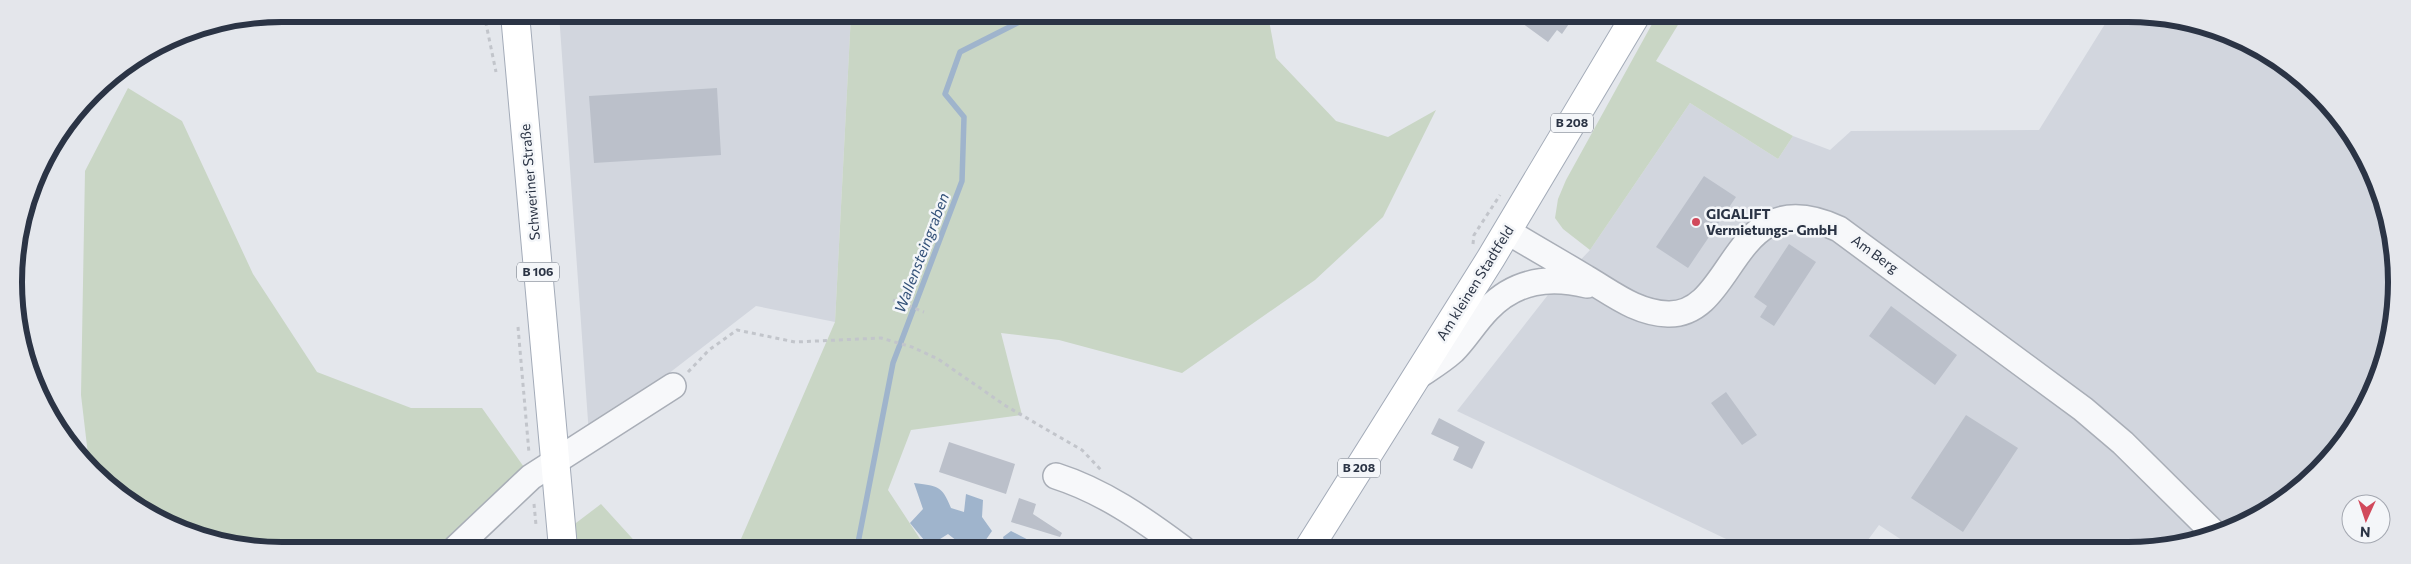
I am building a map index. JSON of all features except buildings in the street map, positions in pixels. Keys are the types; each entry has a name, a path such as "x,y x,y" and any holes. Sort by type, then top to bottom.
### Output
{"main road":[{"name":"Schweriner Straße","path":"516,22 556,462 554,536"},
{"name":"Am kleinen Stadtfeld","path":"1313,542 1507,231 1632,22"}],"street":[{"name":"Am Berg","path":"1507,231 1604,289 1646,311 1670,314 1684,312 1706,297 1744,246 1770,223 1803,217 1821,220 1839,228 2083,408 2122,443 2210,529"},
{"path":"1418,376 1435,366 1453,350 1488,309 1522,284 1559,280 1604,289"},
{"path":"462,542 531,477 673,386"},
{"path":"1056,476 1076,483 1115,502 1173,542"}],"path":[{"path":"486,22 498,80"},
{"path":"892,300 924,312"},
{"path":"517,318 531,477 554,536"},
{"path":"673,386 710,350 737,330 795,342 881,338 912,347 938,358 1006,406 1082,450 1100,468 1113,491 1115,502"}],"shaded area":[{"path":"560,22 851,22 835,322 756,306 589,435"},
{"path":"2106,22 2146,23 2196,31 2228,42 2259,57 2287,76 2324,111 2354,152 2369,183 2384,231 2388,265 2388,299 2380,349 2362,397 2335,440 2300,477 2259,507 2228,522 2196,533 2146,541 1905,542 1879,525 1866,542 1732,542 1457,411 1551,291 1590,250 1690,103 1778,159 1793,136 1830,150 1851,131 2039,130"}],"green space":[{"path":"851,22 1269,22 1276,58 1336,121 1388,137 1436,110 1383,217 1315,280 1182,373 1059,340 1001,333 1022,415 911,430 888,490 922,542 739,542 835,322"},
{"path":"1653,22 1680,22 1656,61 1793,136 1778,159 1690,103 1590,250 1563,229 1555,218 1558,199 1566,180"},
{"path":"128,88 182,121 253,274 317,372 411,408 482,408 531,477 462,542 282,542 231,537 183,522 138,498 111,477 88,454 81,395 85,171"},
{"path":"601,504 636,542 551,542"}],"water":[{"path":"914,483 938,488 945,495 951,508 964,512 966,494 983,500 982,517 992,531 984,542 958,542 948,534 935,542 926,542 910,523 923,509"},
{"path":"1011,531 1032,542 1004,542 1003,537"}],"waterway":[{"name":"Wallensteingraben","path":"858,542 893,363 962,181 964,117 945,94 960,52 1019,22"}],"place":[{"name":"GIGALIFT Vermietungs- GmbH","path":"1696,222"}]}
